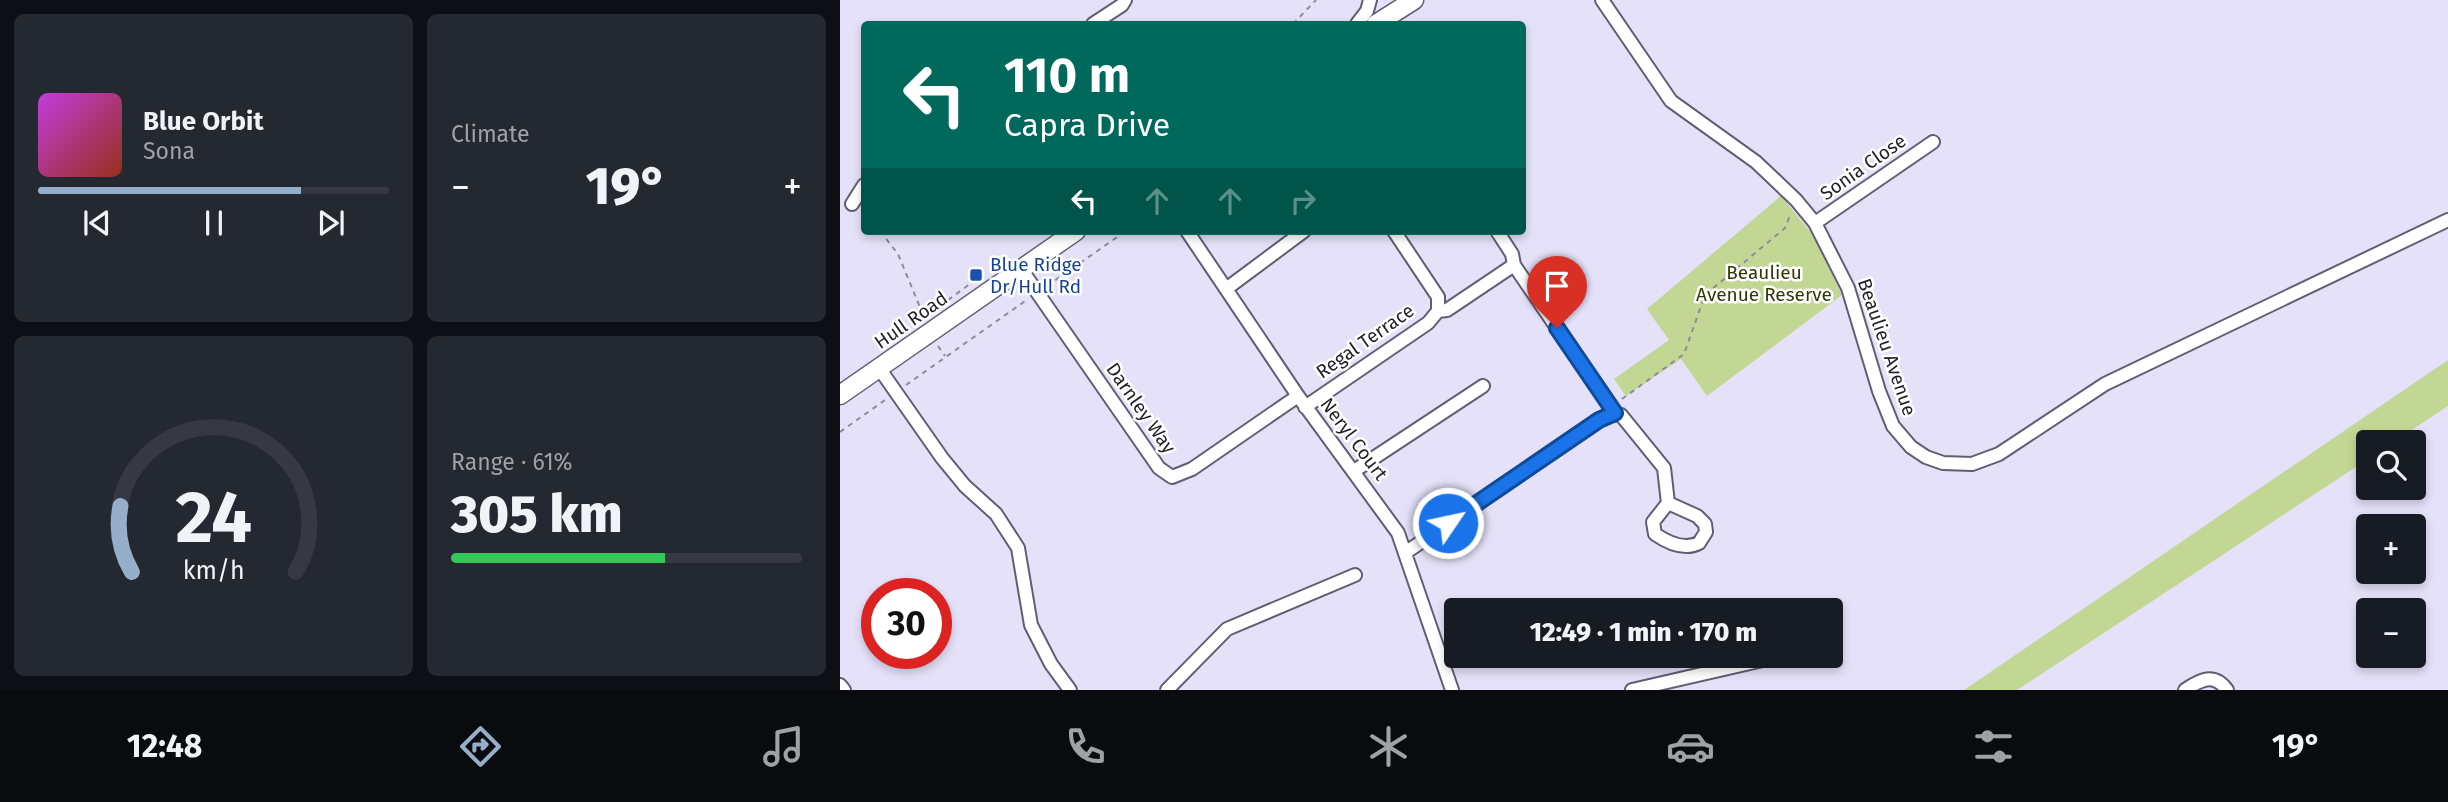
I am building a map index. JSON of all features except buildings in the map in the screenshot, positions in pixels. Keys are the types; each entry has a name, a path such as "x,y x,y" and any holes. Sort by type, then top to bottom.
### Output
{"main road":[{"path":"1380,21 1407,2"},
{"name":"Hull Road","path":"840,395 1070,235"}],"street":[{"path":"1098,21 1122,5 1125,0"},
{"path":"1359,21 1367,11 1370,0"},
{"name":"Beaulieu Avenue","path":"1602,0 1671,101 1756,162 1796,200 1815,223 1848,288 1879,391 1893,426 1899,436 1926,457 1943,463 1972,464 1999,454 2105,384 2448,220"},
{"name":"Sonia Close","path":"1815,223 1933,142"},
{"path":"852,204 861,190"},
{"name":"Neryl Court","path":"1189,235 1301,401 1398,533 1452,690"},
{"path":"1226,289 1299,235"},
{"name":"Regal Terrace","path":"1301,401 1427,323 1438,311 1438,297 1397,235"},
{"path":"1500,235 1512,254 1514,265 1615,413 1627,420 1664,468 1668,503"},
{"path":"1438,311 1447,310 1514,265"},
{"name":"Darnley Way","path":"1021,269 1159,468 1172,477 1192,469 1301,401"},
{"path":"878,368 942,458 965,486 996,514 1018,548 1031,625 1051,664 1070,690"},
{"path":"1354,471 1482,386"},
{"path":"1405,553 1599,420 1615,413"},
{"path":"1167,690 1227,629 1355,575"},
{"path":"1632,690 1728,668"},
{"path":"2185,690 2200,680 2211,678 2227,690"},
{"path":"840,684 844,690"}],"path":[{"path":"1296,21 1316,0"},
{"path":"1615,413 1623,396 1684,354 1705,295 1784,228 1796,200"},
{"path":"883,235 898,254 924,319 982,275"},
{"path":"840,432 1120,235"}],"green space":[{"name":"Beaulieu Avenue Reserve","path":"1781,196 1814,236 1842,295 1707,396 1681,359 1626,396 1614,379 1669,340 1647,309"},
{"path":"2448,360 2448,406 2412,430 2356,430 2356,467 2017,690 1964,690"}],"place":[{"name":"Blue Ridge Dr/Hull Rd","path":"976,275"}],"route":[{"path":"1448,523 1608,414 1615,413 1557,328"}]}
